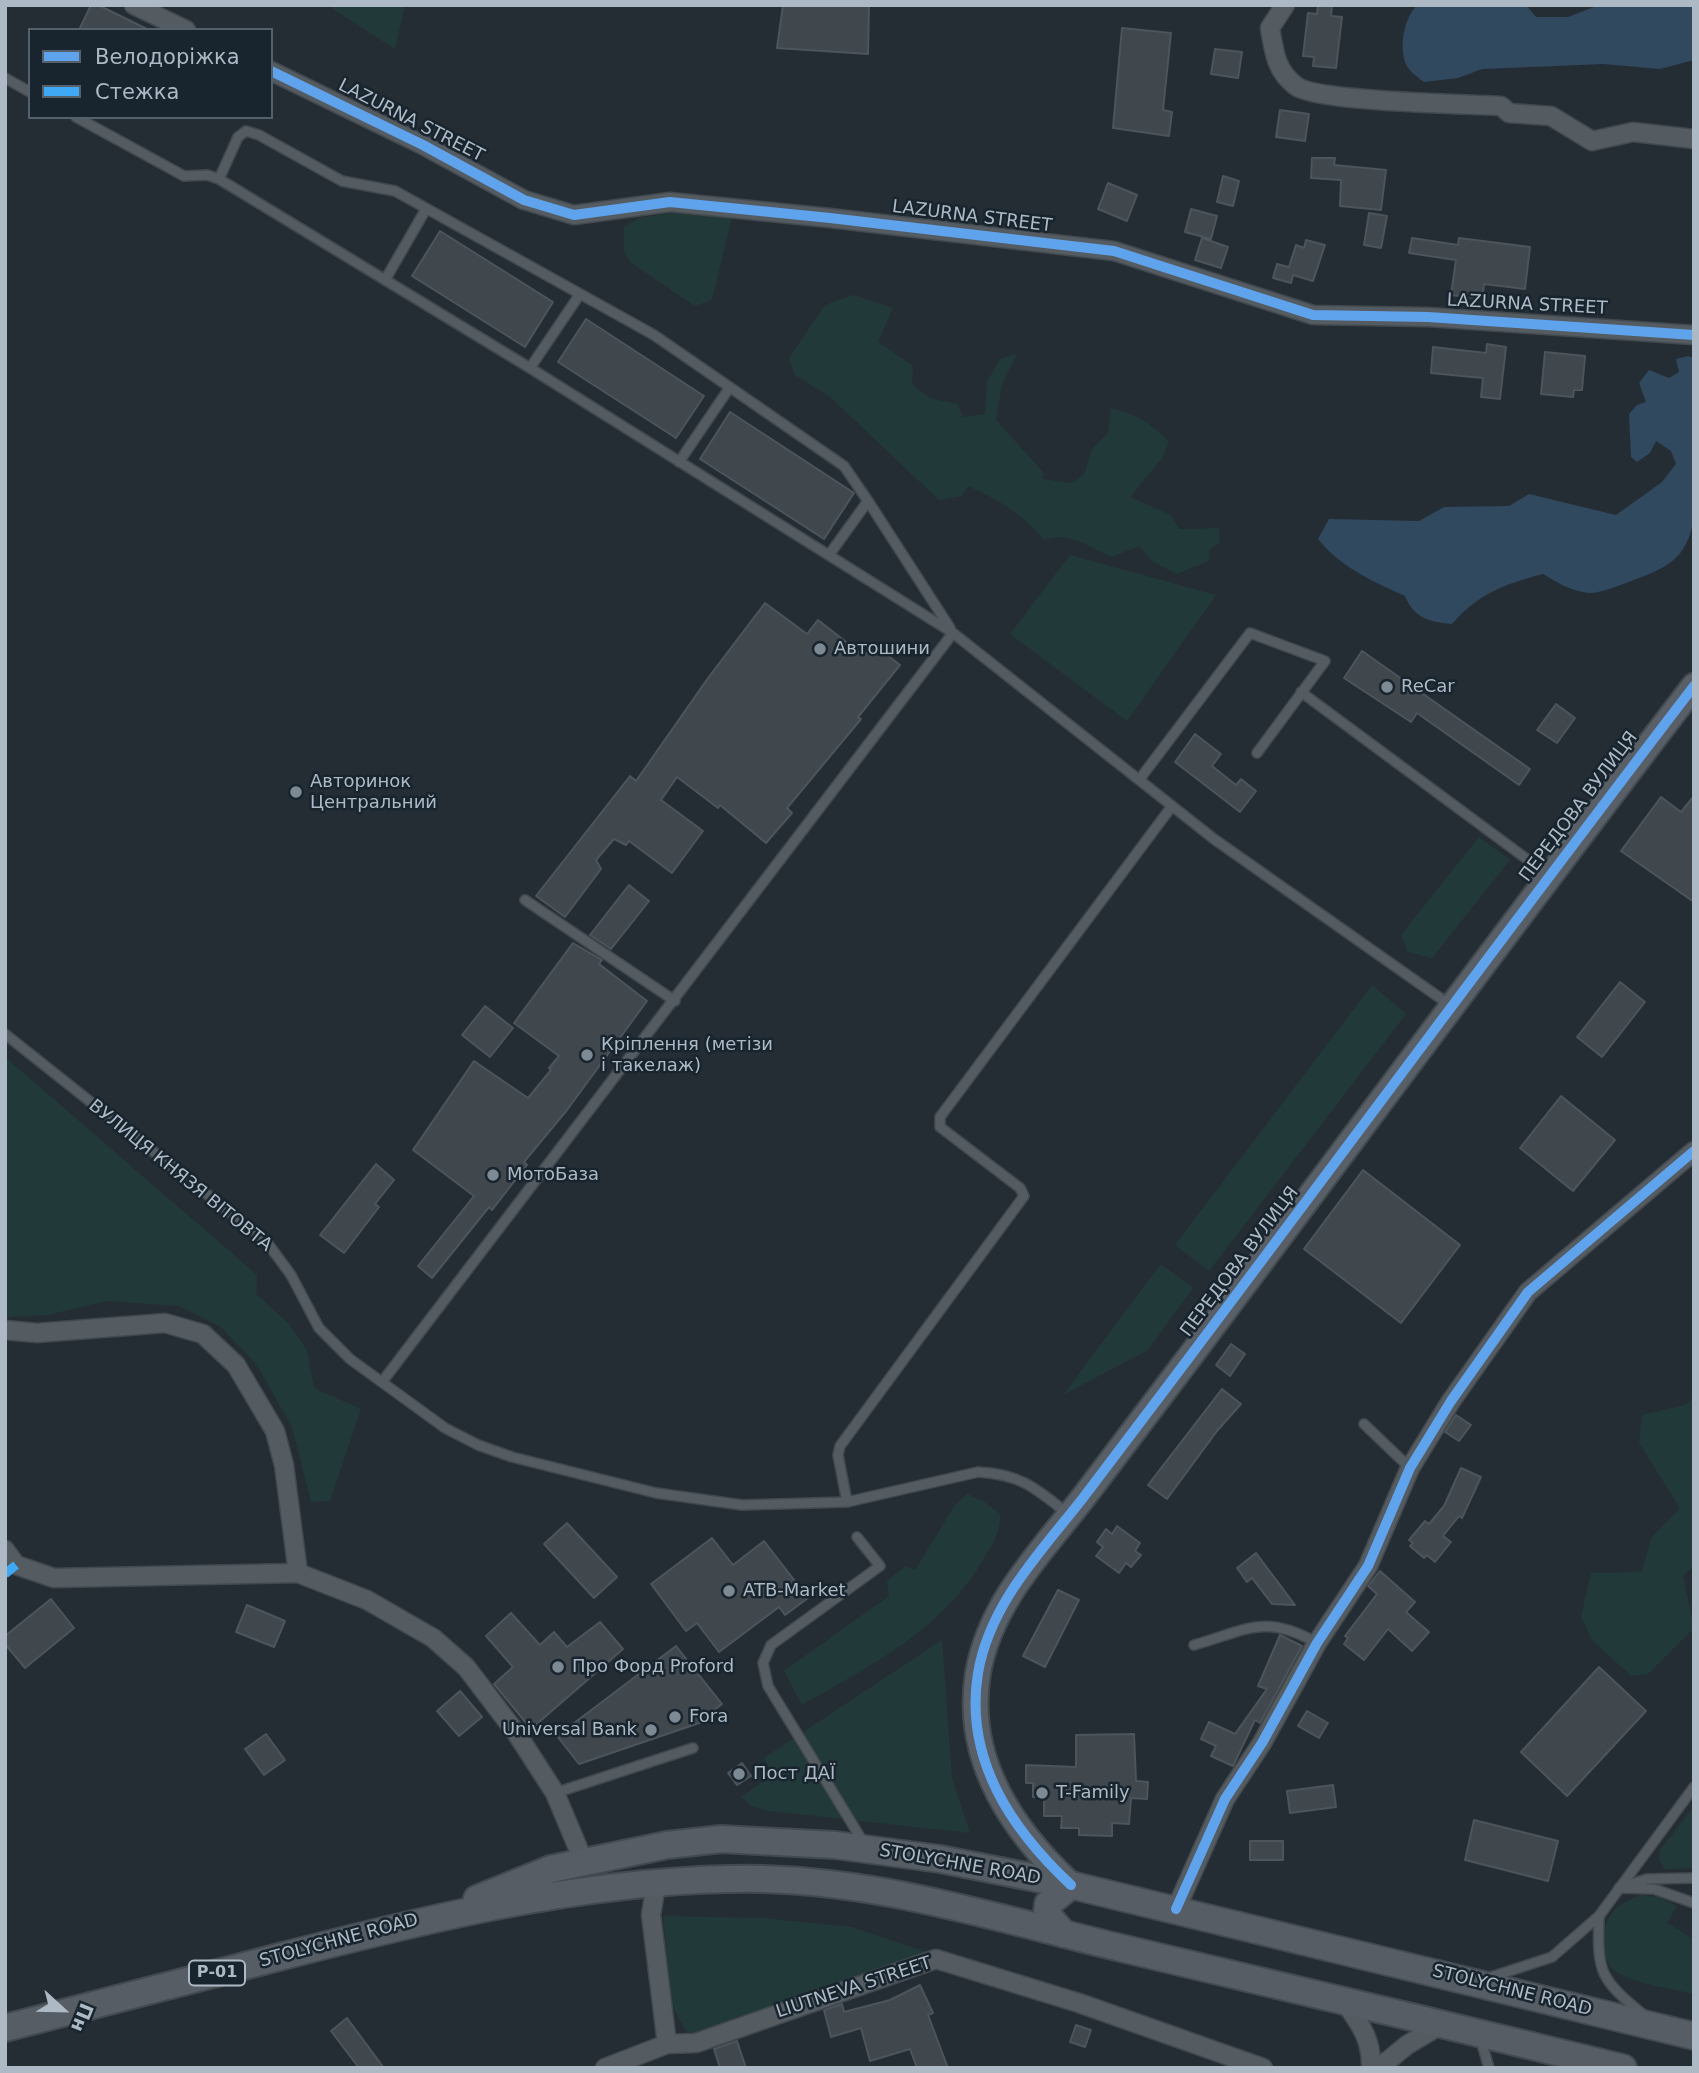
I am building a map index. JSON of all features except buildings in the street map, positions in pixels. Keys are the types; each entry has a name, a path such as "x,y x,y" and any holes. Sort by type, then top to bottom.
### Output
{"main road":[{"name":"STOLYCHNE ROAD","path":"430,1918 551,1869 583,1860 721,1839 777,1840 940,1859 1071,1885 1694,2036"},
{"name":"STOLYCHNE ROAD","path":"5,2028 430,1918 558,1895 728,1879 846,1885 959,1906 1064,1934 1623,2068"},
{"path":"1064,1934 1047,1915 1048,1904 1071,1885"}],"street":[{"path":"134,5 182,28"},
{"path":"1285,5 1270,28 1277,66 1297,87 1325,96 1500,106 1508,113 1551,116 1592,141 1633,132 1694,139"},
{"name":"LAZURNA STREET","path":"273,72 423,145 524,200 575,215 670,202 830,218 1114,251 1313,315 1442,317 1694,335"},
{"name":"ПЕРЕДОВА ВУЛИЦЯ","path":"1071,1885 1023,1837 999,1800 987,1768 975,1704 979,1669 1003,1600 1694,686"},
{"path":"1176,1909 1225,1799 1262,1743 1317,1643 1368,1566 1410,1468 1451,1401 1528,1292 1694,1152"},
{"path":"5,1330 37,1333 165,1323 203,1334 236,1364 275,1431 284,1465 298,1573"},
{"path":"5,1550 11,1569 54,1578 298,1573 367,1600 433,1638 466,1667 517,1734 555,1793 583,1860"},
{"path":"656,1884 651,1915 667,2044"},
{"name":"LIUTNEVA STREET","path":"605,2068 667,2044 696,2043 936,1959 1079,2003 1263,2068"},
{"path":"1344,2001 1366,2032 1372,2049 1371,2068"},
{"path":"1379,2068 1407,2045 1442,2024"}],"lane":[{"path":"5,78 28,91"},
{"path":"80,119 184,176 206,175 219,179 530,368 953,633 1214,839 1453,1007"},
{"path":"219,179 238,138 246,131 259,135 342,181 395,191 654,335 844,466 953,633"},
{"path":"385,280 426,209"},
{"path":"530,368 580,294"},
{"path":"679,462 730,387"},
{"path":"829,555 868,501"},
{"path":"382,1382 953,633"},
{"path":"1139,780 1250,633 1325,661 1257,753"},
{"path":"1301,692 1549,875"},
{"path":"848,1502 838,1455 841,1446 1024,1196 1020,1188 940,1127 940,1117 1172,806"},
{"path":"525,900 674,1001"},
{"name":"ВУЛИЦЯ КНЯЗЯ ВІТОВТА","path":"5,1034 266,1241 291,1275 319,1328 350,1359 445,1428 478,1445 512,1457 656,1493 742,1505 848,1502 978,1472 994,1473 1025,1481 1069,1515"},
{"path":"1364,1424 1410,1468"},
{"path":"857,1537 880,1566 771,1645 764,1663 768,1686 867,1849"},
{"path":"1194,1645 1267,1624 1291,1628 1317,1643"},
{"path":"555,1793 693,1748"},
{"path":"1473,1981 1552,1957 1599,1916 1694,1787"},
{"path":"1619,1888 1647,1878 1694,1878"},
{"path":"1619,1888 1654,1889 1694,1903"},
{"path":"1599,1916 1598,1956 1609,1985 1660,2028"},
{"path":"1479,2032 1489,2068"}],"green space":[{"path":"327,5 405,5 395,49"},
{"path":"677,212 732,217 712,300 695,306 630,262 624,250 624,227 639,218"},
{"path":"853,295 893,308 878,342 913,366 912,384 929,398 957,404 963,417 985,414 987,382 1000,359 1017,354 1002,384 996,420 1044,473 1042,479 1071,483 1084,475 1092,449 1108,433 1111,408 1136,416 1149,424 1169,442 1162,458 1130,497 1171,515 1179,529 1219,528 1220,543 1210,548 1209,561 1177,574 1153,562 1139,546 1112,557 1062,537 1044,540 1028,522 1009,508 968,486 962,496 939,500 829,396 795,375 789,358 825,305"},
{"path":"1070,555 1216,595 1127,721 1010,634"},
{"path":"1479,837 1510,860 1432,958 1408,952 1401,935"},
{"path":"1372,985 1406,1014 1209,1271 1175,1245"},
{"path":"5,1057 257,1275 256,1294 288,1323 307,1350 314,1388 361,1409 330,1501 311,1502 292,1427 257,1365 221,1327 179,1306 107,1301 47,1315 5,1317"},
{"path":"1161,1264 1193,1288 1148,1350 1063,1395"},
{"path":"1694,1397 1694,1565 1683,1576 1694,1628 1648,1674 1631,1676 1592,1640 1581,1617 1591,1573 1642,1572 1651,1538 1680,1508 1639,1443 1642,1415 1685,1405"},
{"path":"967,1494 983,1501 1000,1514 996,1538 967,1583 948,1605 904,1644 802,1705 784,1671 889,1596 887,1581 905,1566 915,1570 955,1505"},
{"path":"942,1640 952,1778 970,1833 769,1811 752,1806 741,1797 772,1775 764,1758"},
{"path":"1694,1806 1694,1868 1665,1869 1659,1860 1660,1850"},
{"path":"1641,1895 1658,1897 1677,1906 1667,1923 1694,1939 1694,1994 1627,1978 1608,1963 1603,1948 1606,1923 1619,1906"},
{"path":"663,1916 763,1918 852,1927 933,1954 718,2037 686,2031 671,2004"}],"water":[{"path":"1417,5 1526,5 1536,17 1568,17 1599,5 1694,5 1694,60 1660,69 1603,64 1482,69 1458,78 1424,82 1408,68 1403,51 1406,26"},
{"path":"1688,356 1694,358 1694,515 1691,531 1680,553 1652,573 1608,590 1589,593 1570,588 1543,574 1493,591 1462,613 1452,624 1423,618 1405,596 1347,566 1318,539 1329,519 1419,521 1444,507 1509,506 1529,494 1616,515 1662,482 1676,464 1671,451 1656,441 1650,453 1637,462 1631,457 1629,414 1637,405 1646,402 1639,383 1649,370 1669,378 1679,372 1676,359"}],"marked path":[{"path":"5,1574 16,1565"}],"cycle path":[{"path":"273,72 423,145 524,200 574,215 670,202 830,218 1114,251 1313,315 1428,317 1694,335"},
{"path":"1071,1885 1029,1840 1012,1816 985,1763 978,1735 978,1673 984,1648 1005,1601 1694,686"},
{"path":"1176,1909 1225,1799 1262,1743 1317,1643 1368,1566 1410,1468 1451,1401 1528,1292 1694,1151"}],"place":[{"name":"Автошини","path":"820,649"},
{"name":"ReCar","path":"1387,687"},
{"name":"Авторинок Центральний","path":"296,792"},
{"name":"Кріплення (метізи і такелаж)","path":"587,1055"},
{"name":"МотоБаза","path":"493,1175"},
{"name":"ATB-Market","path":"729,1591"},
{"name":"Про Форд Proford","path":"558,1667"},
{"name":"Fora","path":"675,1717"},
{"name":"Universal Bank","path":"651,1730"},
{"name":"Пост ДАЇ","path":"739,1774"},
{"name":"T-Family","path":"1042,1793"}]}
